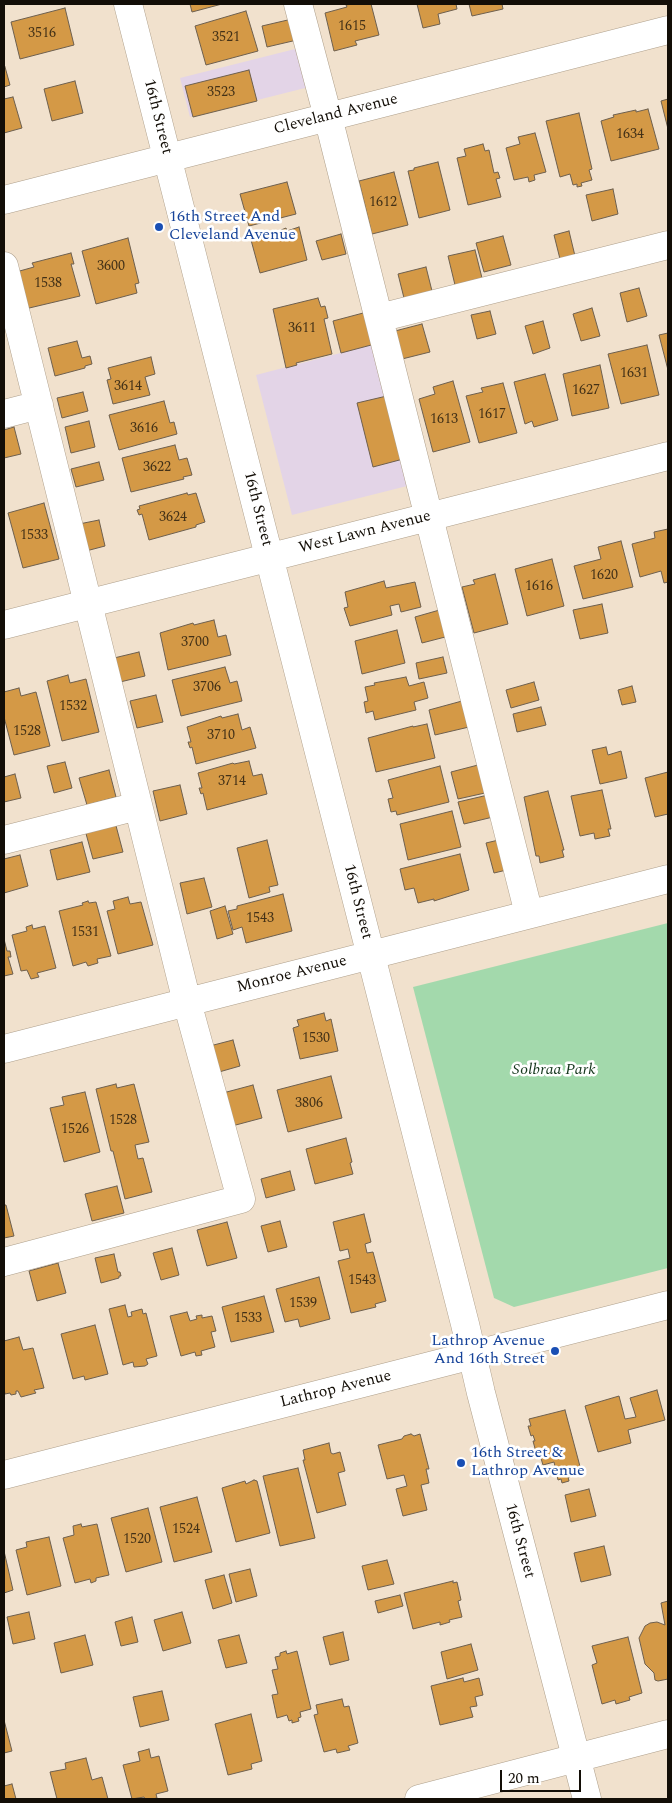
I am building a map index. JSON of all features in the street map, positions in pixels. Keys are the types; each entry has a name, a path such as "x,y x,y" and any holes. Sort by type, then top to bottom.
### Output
{"street":[{"name":"16th Street","path":"128,4 586,1799"},
{"path":"298,4 529,914"},
{"name":"Cleveland Avenue","path":"4,200 668,30"},
{"path":"378,318 668,245"},
{"path":"4,266 187,1002 241,1199 4,1262"},
{"path":"4,414 39,405"},
{"name":"West Lawn Avenue","path":"4,625 668,456"},
{"path":"4,840 138,806"},
{"name":"Monroe Avenue","path":"4,1049 668,879"},
{"name":"Lathrop Avenue","path":"4,1475 668,1305"},
{"path":"419,1799 668,1734"}],"shaded area":[{"path":"303,47 313,86 190,117 180,78"},
{"path":"379,343 415,484 292,515 256,375"}],"green space":[{"name":"Solbraa Park","path":"668,923 668,1268 514,1307 494,1298 413,987"}],"building":[{"path":"190,4 222,4 192,12"},
{"path":"352,4 371,4 379,35 355,41 357,45 334,51 325,13"},
{"path":"417,4 456,4 457,9 438,14 440,24 423,28"},
{"path":"469,4 502,4 503,9 472,16"},
{"path":"65,8 74,45 20,59 11,22"},
{"path":"246,11 258,51 206,65 195,26"},
{"path":"292,19 297,40 267,47 262,26"},
{"path":"4,68 10,85 4,87"},
{"path":"249,70 257,101 193,117 185,86"},
{"path":"75,81 83,113 52,121 44,89"},
{"path":"13,97 22,128 4,133 4,99"},
{"path":"668,99 668,129 661,101"},
{"path":"648,109 659,149 611,161 601,121 614,117 613,115"},
{"path":"579,113 592,169 589,170 592,180 581,183 582,186 577,187 577,184 573,185 570,174 560,177 546,121"},
{"path":"535,133 546,172 534,175 535,180 529,182 528,177 514,180 506,148 520,144 518,137"},
{"path":"483,144 485,151 489,150 494,173 498,172 500,178 496,179 501,197 468,205 457,158 466,156 464,149"},
{"path":"438,162 450,210 419,218 408,171"},
{"path":"394,172 408,225 372,234 359,181"},
{"path":"287,182 296,214 249,226 240,194"},
{"path":"613,189 618,214 592,221 586,195"},
{"path":"299,227 307,260 260,273 251,240 281,232 281,230 286,228 287,231"},
{"path":"569,231 575,256 560,259 554,235"},
{"path":"341,234 346,254 322,260 316,241"},
{"path":"503,236 511,265 484,272 476,243"},
{"path":"128,238 139,283 135,284 137,293 96,304 82,251"},
{"path":"475,250 482,278 455,285 448,256"},
{"path":"71,253 74,264 71,264 80,296 25,309 16,272 34,267 32,263"},
{"path":"426,267 434,299 406,306 398,274"},
{"path":"639,288 647,316 627,322 620,293"},
{"path":"318,298 321,307 325,306 328,318 324,319 332,354 296,363 297,365 286,368 273,309"},
{"path":"592,308 600,336 581,341 573,314"},
{"path":"490,311 496,334 477,339 471,315"},
{"path":"367,312 375,344 341,353 333,321"},
{"path":"543,321 550,348 533,354 525,326"},
{"path":"422,324 430,352 402,359 395,331"},
{"path":"668,333 668,370 659,335"},
{"path":"77,341 82,358 90,356 92,364 85,366 85,368 55,376 48,348"},
{"path":"647,345 659,395 621,404 608,354"},
{"path":"151,357 155,374 145,377 150,395 113,404 107,380 111,379 108,368"},
{"path":"600,365 609,408 572,416 563,374"},
{"path":"545,374 558,420 534,427 532,421 525,424 514,382"},
{"path":"453,381 470,442 433,452 419,399 435,394 433,387"},
{"path":"503,383 517,433 479,443 466,396 483,392 481,388"},
{"path":"83,392 88,411 62,418 57,398"},
{"path":"391,395 407,458 373,467 357,403"},
{"path":"164,401 170,423 174,422 177,434 119,450 109,415"},
{"path":"89,421 95,447 71,453 65,427"},
{"path":"14,427 21,454 4,458 4,430"},
{"path":"175,445 179,460 187,458 192,475 183,477 184,479 131,492 122,458"},
{"path":"99,462 104,480 76,487 71,469"},
{"path":"187,493 188,495 196,493 205,522 196,525 196,527 149,540 142,514 139,515 137,510 140,509 139,506"},
{"path":"44,503 59,559 23,568 8,513"},
{"path":"99,520 105,546 86,551 79,524"},
{"path":"668,529 668,582 664,583 661,571 640,577 632,544 655,538 654,532"},
{"path":"621,541 633,587 583,599 574,566 601,559 598,547"},
{"path":"552,559 564,606 527,616 515,569"},
{"path":"495,574 508,624 474,633 462,587 475,584 473,580"},
{"path":"384,581 386,588 415,582 421,607 401,612 399,604 390,606 392,615 350,626 344,608 348,607 345,592"},
{"path":"602,604 608,633 580,639 573,610"},
{"path":"443,609 449,636 422,643 415,617"},
{"path":"214,620 218,637 226,635 231,655 168,670 160,633 193,623 194,625"},
{"path":"397,630 405,663 362,674 355,641"},
{"path":"139,652 145,676 120,682 114,658"},
{"path":"443,657 447,673 419,679 416,663"},
{"path":"225,667 230,683 237,681 242,701 181,716 172,680"},
{"path":"68,675 70,683 86,679 99,732 62,741 47,681"},
{"path":"406,677 409,686 424,682 428,698 414,702 416,710 375,720 373,711 366,713 364,702 368,701 365,687 375,685 374,683"},
{"path":"534,682 539,700 511,708 506,690"},
{"path":"632,686 636,702 622,705 618,690"},
{"path":"19,688 21,696 36,692 50,746 14,755 4,717 4,692"},
{"path":"156,695 163,722 137,728 130,701"},
{"path":"462,701 469,727 435,735 429,710"},
{"path":"541,707 546,725 517,732 513,714"},
{"path":"238,714 242,730 250,727 256,748 196,764 192,747 190,748 188,742 191,742 187,727 221,716 222,718"},
{"path":"427,724 435,758 376,772 368,738"},
{"path":"606,747 608,755 621,751 627,778 600,784 592,750"},
{"path":"249,761 253,776 262,774 267,794 207,810 203,793 201,794 199,788 202,788 198,773 233,763"},
{"path":"65,762 72,788 54,793 47,766"},
{"path":"478,765 485,793 458,799 451,772"},
{"path":"440,766 449,802 397,815 396,811 391,812 388,799 393,798 388,780"},
{"path":"109,770 116,797 87,805 79,778"},
{"path":"668,772 668,814 655,817 645,778"},
{"path":"15,774 21,798 4,802 4,777"},
{"path":"180,785 187,814 160,821 153,791"},
{"path":"602,790 611,829 608,829 610,836 595,839 594,833 580,836 571,796"},
{"path":"548,791 564,850 562,850 564,857 540,863 539,856 536,856 524,797"},
{"path":"488,795 493,817 464,824 458,802"},
{"path":"452,811 461,847 408,860 400,824"},
{"path":"115,822 123,852 93,859 85,830"},
{"path":"507,838 515,868 494,873 486,843"},
{"path":"267,840 278,885 269,887 270,892 249,898 237,848"},
{"path":"82,842 90,872 57,880 50,850"},
{"path":"460,854 469,890 434,901 434,899 418,903 414,888 405,890 400,869"},
{"path":"20,855 28,886 4,893 4,859"},
{"path":"204,878 212,907 187,914 180,883"},
{"path":"283,894 292,931 246,943 242,927 233,930 228,911 237,909 237,906"},
{"path":"128,897 130,904 141,902 153,945 118,954 107,911 115,909 113,901"},
{"path":"88,901 89,903 96,902 111,956 97,959 98,963 88,966 86,962 73,966 59,911 83,905 82,903"},
{"path":"225,906 233,934 217,939 210,911"},
{"path":"32,925 33,929 45,926 56,968 37,973 39,977 31,979 27,970 21,971 12,935 27,931 26,927"},
{"path":"4,939 7,951 10,951 11,957 8,957 13,974 4,976"},
{"path":"324,1013 326,1021 331,1019 338,1051 300,1059 293,1028 299,1026 297,1020"},
{"path":"233,1040 240,1066 212,1074 206,1047"},
{"path":"331,1076 342,1118 288,1132 277,1090"},
{"path":"116,1084 117,1088 134,1084 149,1142 135,1145 138,1159 143,1158 152,1192 125,1199 96,1089"},
{"path":"253,1085 262,1118 232,1126 223,1093"},
{"path":"85,1092 100,1152 64,1162 50,1108 64,1105 62,1097"},
{"path":"346,1138 353,1174 315,1184 306,1149"},
{"path":"290,1171 295,1190 266,1198 261,1179"},
{"path":"117,1186 124,1213 92,1221 85,1194"},
{"path":"4,1205 6,1205 14,1236 4,1238"},
{"path":"364,1214 371,1242 365,1244 367,1253 373,1252 386,1301 375,1304 376,1307 351,1313 338,1261 350,1258 348,1249 340,1251 333,1222"},
{"path":"280,1221 287,1247 268,1252 261,1226"},
{"path":"227,1222 237,1258 207,1266 197,1230"},
{"path":"172,1248 179,1275 161,1280 153,1253"},
{"path":"114,1254 118,1272 120,1272 121,1276 101,1283 95,1258"},
{"path":"58,1263 66,1293 37,1301 29,1271"},
{"path":"319,1277 330,1319 300,1327 298,1319 285,1322 276,1289"},
{"path":"264,1296 274,1332 231,1342 222,1307"},
{"path":"125,1305 128,1317 132,1316 131,1312 142,1309 143,1314 146,1313 157,1356 146,1359 148,1364 145,1366 134,1367 133,1362 123,1365 109,1309"},
{"path":"187,1312 190,1321 197,1319 196,1316 202,1315 202,1318 212,1316 216,1331 211,1332 215,1347 201,1351 202,1355 196,1356 195,1352 181,1356 170,1316"},
{"path":"95,1325 108,1374 85,1380 84,1376 73,1379 61,1334"},
{"path":"19,1337 23,1350 33,1348 44,1388 34,1390 36,1393 21,1397 18,1391 16,1391 16,1394 5,1394 4,1388 4,1341"},
{"path":"657,1390 665,1420 628,1430 631,1443 598,1452 585,1406 619,1396 625,1419 636,1417 630,1398"},
{"path":"565,1410 582,1474 568,1477 569,1481 562,1483 561,1479 558,1480 554,1462 543,1465 540,1455 537,1456 533,1441 535,1441 533,1435 531,1436 528,1426 531,1426 529,1419"},
{"path":"411,1434 414,1436 420,1434 429,1469 426,1469 429,1483 421,1485 427,1510 403,1516 396,1489 407,1486 404,1475 387,1479 378,1445 402,1439 404,1436"},
{"path":"329,1443 331,1453 340,1452 345,1471 338,1473 346,1505 317,1513 303,1460 305,1460 303,1450"},
{"path":"298,1468 315,1538 280,1546 263,1476"},
{"path":"254,1480 257,1481 270,1533 236,1542 222,1488 245,1481 246,1484"},
{"path":"589,1489 596,1516 571,1522 565,1495"},
{"path":"197,1497 212,1552 174,1562 160,1507"},
{"path":"148,1508 162,1562 126,1572 111,1518"},
{"path":"81,1524 82,1527 97,1524 109,1575 96,1578 96,1581 91,1583 90,1579 75,1583 63,1538 74,1535 73,1526"},
{"path":"49,1537 61,1586 27,1595 16,1550 27,1547 26,1542"},
{"path":"604,1546 611,1575 581,1582 574,1553"},
{"path":"4,1551 13,1590 4,1593"},
{"path":"387,1560 394,1584 368,1590 362,1566"},
{"path":"250,1569 257,1596 236,1602 229,1574"},
{"path":"224,1575 232,1603 213,1609 205,1580"},
{"path":"453,1581 453,1583 457,1582 461,1600 458,1601 462,1617 449,1620 450,1622 440,1625 440,1622 413,1629 404,1593"},
{"path":"400,1595 403,1606 378,1613 375,1601"},
{"path":"668,1601 668,1679 658,1681 655,1680 654,1673 645,1664 639,1638 645,1626 650,1623 657,1622 665,1625 661,1603"},
{"path":"29,1612 35,1639 13,1644 7,1617"},
{"path":"182,1612 191,1643 163,1651 154,1620"},
{"path":"132,1617 138,1642 121,1646 115,1622"},
{"path":"343,1632 349,1660 330,1665 323,1637"},
{"path":"85,1635 93,1665 61,1673 54,1643"},
{"path":"239,1635 247,1663 226,1668 218,1640"},
{"path":"628,1637 642,1693 629,1697 630,1700 616,1704 615,1700 602,1704 592,1665 597,1663 592,1646"},
{"path":"471,1644 478,1670 447,1679 441,1652"},
{"path":"286,1651 287,1654 297,1651 311,1709 300,1712 301,1717 298,1718 299,1721 292,1723 292,1720 289,1721 287,1715 277,1718 272,1695 278,1694 272,1670 278,1669 275,1657 280,1656 280,1653"},
{"path":"463,1678 464,1682 479,1678 483,1695 475,1697 477,1706 470,1707 473,1717 440,1725 431,1686"},
{"path":"162,1691 169,1720 140,1727 133,1697"},
{"path":"342,1699 344,1707 349,1706 358,1743 348,1746 350,1750 337,1753 336,1749 324,1752 314,1715 318,1714 316,1705"},
{"path":"251,1714 262,1761 251,1764 252,1769 228,1775 215,1724"},
{"path":"4,1720 12,1751 4,1753"},
{"path":"149,1749 151,1758 159,1756 168,1791 156,1794 157,1798 145,1799 144,1797 132,1799 123,1765 140,1761 138,1752"},
{"path":"86,1758 92,1780 102,1777 108,1799 57,1799 50,1772 66,1769 65,1763"},
{"path":"12,1784 16,1799 4,1799 4,1786"}],"place":[{"name":"16th Street And Cleveland Avenue","path":"159,227"},
{"name":"Lathrop Avenue And 16th Street","path":"555,1351"},
{"name":"16th Street & Lathrop Avenue","path":"461,1463"}]}
